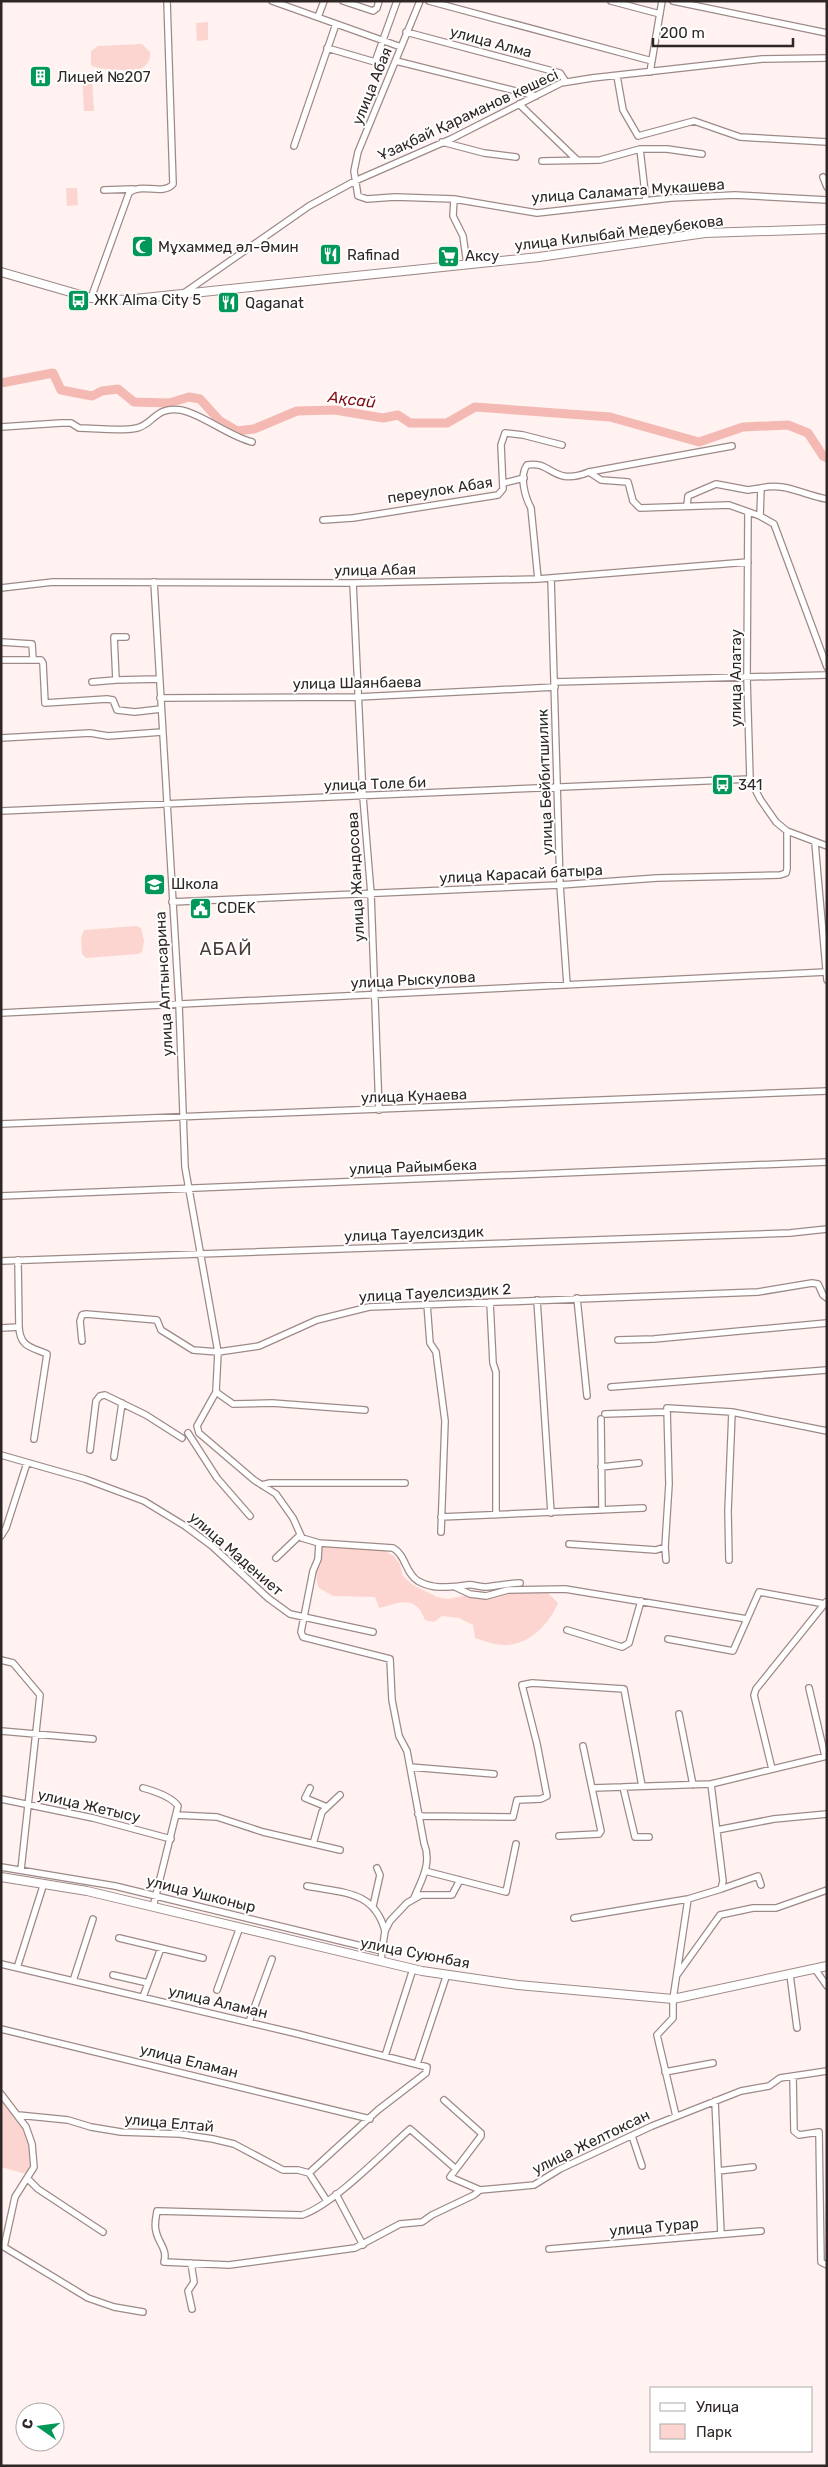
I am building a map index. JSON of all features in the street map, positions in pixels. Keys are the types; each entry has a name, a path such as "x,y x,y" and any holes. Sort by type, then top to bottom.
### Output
{"main road":[{"name":"улица Килыбай Медеубекова","path":"1,272 91,298 125,300 544,256 704,233 827,229"},
{"path":"1,278 19,277"},
{"name":"улица Суюнбая","path":"1,1877 44,1883 154,1907 413,1969 518,1985 673,1999 827,1966"}],"street":[{"path":"104,190 167,188 173,184 168,1"},
{"path":"272,1 401,47"},
{"path":"318,18 324,1"},
{"path":"344,1 373,11 377,8 379,1"},
{"path":"328,48 373,63 376,61 397,1"},
{"name":"улица Абая","path":"356,181 354,171 358,152 420,1"},
{"path":"429,1 652,61"},
{"path":"611,1 660,14"},
{"path":"650,72 662,1"},
{"path":"673,1 827,33"},
{"path":"294,146 336,24"},
{"name":"улица Алма","path":"406,32 560,73 566,82"},
{"name":"Ұзақбай Қараманов көшесі","path":"184,293 309,206 356,181 566,82 762,58 827,58"},
{"path":"396,61 536,96"},
{"path":"618,76 623,110 638,136 694,121 740,137 827,142"},
{"path":"518,104 577,160"},
{"path":"442,142 484,153 516,157"},
{"path":"640,149 646,201"},
{"path":"542,161 600,160 640,149 666,149 702,154"},
{"path":"824,177 827,188"},
{"name":"улица Саламата Мукашева","path":"356,181 358,196 367,200 395,198 454,199 537,213 671,198 734,195 827,200"},
{"path":"91,298 124,203 129,193 135,188"},
{"path":"454,199 453,216 463,236 468,264"},
{"path":"1,426 61,422 70,423 78,428 134,429 143,426 153,415 165,411 182,410 238,438 252,442"},
{"name":"переулок Абая","path":"323,520 353,518 498,495 502,493 504,483 501,445 505,433 523,435 562,445"},
{"path":"538,578 532,508 525,498 525,467 532,464 544,467 557,475 569,477 732,446"},
{"path":"589,472 601,480 628,482 633,500 640,508 729,505 760,516 774,524 827,667"},
{"path":"504,483 524,478"},
{"path":"688,506 688,496 712,485 748,490 782,486 810,496 827,499"},
{"path":"760,516 761,488"},
{"name":"улица Алатау","path":"748,512 747,678 750,779 760,799 776,822 787,831"},
{"name":"улица Абая","path":"1,588 46,582 353,583 551,578 748,562"},
{"name":"улица Бейбитшилик","path":"551,578 560,885 567,985"},
{"name":"улица Алтынсарина","path":"154,582 179,1004 185,1167 218,1352 216,1392"},
{"name":"улица Жандосова","path":"353,583 363,796 371,894 379,1110"},
{"path":"116,680 114,637 126,637"},
{"path":"1,642 32,644 33,659"},
{"path":"1,660 41,660 43,663 45,703 107,699 113,700 117,710 135,712 161,709"},
{"name":"улица Шаянбаева","path":"160,698 358,697 554,685 827,675"},
{"path":"92,682 159,679"},
{"path":"1,738 90,733 108,736 162,732"},
{"name":"улица Толе би","path":"1,811 750,779"},
{"path":"787,831 827,846"},
{"name":"улица Карасай батыра","path":"172,902 786,873 788,870 787,831"},
{"path":"815,843 827,980"},
{"name":"улица Рыскулова","path":"1,1014 826,972"},
{"name":"улица Кунаева","path":"1,1124 827,1091"},
{"name":"улица Райымбека","path":"1,1196 827,1162"},
{"name":"улица Тауелсиздик","path":"1,1261 790,1233 827,1229"},
{"path":"18,1260 19,1338 24,1344 47,1354 34,1439"},
{"name":"улица Тауелсиздик 2","path":"82,1341 80,1321 82,1315 142,1317 157,1320 161,1330 193,1350 218,1352 259,1346 317,1320 368,1306 758,1292 812,1283 818,1284 823,1295 827,1298"},
{"path":"577,1298 586,1396"},
{"path":"537,1300 551,1513"},
{"path":"490,1302 493,1363 496,1372 496,1515"},
{"path":"427,1304 430,1343 436,1352 445,1421 441,1532"},
{"path":"618,1340 654,1339 827,1323"},
{"path":"1,1328 19,1327"},
{"path":"611,1387 827,1370"},
{"path":"299,1536 294,1518 284,1502 254,1480 199,1434 197,1426 216,1392 233,1404 272,1403 365,1410"},
{"path":"90,1450 96,1401 100,1396 106,1395 146,1415 182,1438"},
{"path":"114,1457 122,1403"},
{"path":"666,1560 665,1547 669,1484 665,1412 668,1407 732,1412 827,1431"},
{"path":"602,1510 603,1417 665,1412"},
{"path":"729,1560 728,1511 732,1412"},
{"path":"188,1432 217,1478 250,1516"},
{"name":"улица Мадениет","path":"1,1455 27,1464 86,1479 144,1501 185,1526 212,1546 282,1610 305,1618 373,1632"},
{"path":"601,1467 640,1463"},
{"path":"1,1536 6,1528 27,1464"},
{"path":"262,1485 270,1483 405,1483"},
{"path":"441,1517 643,1508"},
{"path":"299,1536 319,1543 387,1546 397,1550 409,1572 417,1580 443,1589 520,1583"},
{"path":"276,1558 299,1536"},
{"path":"319,1543 318,1559 313,1572 301,1632 303,1637 390,1659 392,1700 399,1736 407,1751 424,1843 428,1852 428,1865 414,1898"},
{"path":"569,1544 656,1550 665,1547"},
{"path":"455,1587 470,1594 486,1596 508,1590 565,1588 747,1620"},
{"path":"668,1639 733,1651 759,1592 826,1602"},
{"path":"566,1630 622,1647 629,1643 641,1601"},
{"path":"772,1769 754,1695 756,1689 826,1602"},
{"path":"1,1660 12,1663 40,1695 21,1870"},
{"path":"418,1814 422,1816 513,1817 517,1800 541,1799 547,1796 537,1744 522,1685 532,1683 624,1688 642,1786"},
{"path":"593,1788 711,1784 826,1756 809,1688"},
{"path":"679,1714 692,1785"},
{"path":"1,1731 93,1739"},
{"path":"559,1836 599,1834 601,1831 583,1746"},
{"path":"410,1767 494,1774"},
{"path":"711,1784 723,1881 721,1889"},
{"path":"623,1787 635,1837 649,1837"},
{"path":"143,1788 175,1802 178,1806 154,1907"},
{"path":"310,1788 305,1798 327,1807"},
{"path":"313,1844 316,1839 319,1819 327,1807 340,1795"},
{"name":"улица Жетысу","path":"1,1799 29,1804 59,1813 93,1818 171,1839"},
{"path":"717,1830 774,1819 827,1814"},
{"path":"176,1815 217,1817 263,1832 340,1850"},
{"path":"425,1871 506,1892 516,1844"},
{"name":"улица Ушконыр","path":"1,1868 115,1886 382,1951"},
{"path":"373,1906 380,1875 377,1868"},
{"path":"574,1918 688,1899 758,1876 760,1885"},
{"path":"385,1931 400,1909 414,1898 421,1895 452,1895 460,1880"},
{"path":"17,1968 44,1883"},
{"path":"307,1886 356,1895 373,1906 383,1922 385,1931 381,1962"},
{"path":"676,1977 720,1915 753,1908 776,1908 827,1890"},
{"path":"676,2116 657,2035 672,2022 673,1999 688,1899"},
{"path":"73,1981 93,1919"},
{"path":"217,1990 240,1927"},
{"path":"119,1938 204,1958"},
{"path":"143,1997 161,1948"},
{"path":"249,2022 272,1959"},
{"name":"улица Аламан","path":"1,1964 249,2022 428,2068 426,2074 370,2118"},
{"path":"385,2056 413,1969"},
{"path":"816,1969 827,1986"},
{"path":"417,2064 447,1974"},
{"path":"113,1975 148,1983"},
{"path":"790,1975 797,2028"},
{"name":"улица Еламан","path":"1,2029 370,2118"},
{"path":"665,2072 713,2063"},
{"name":"улица Желтоксан","path":"327,2201 313,2212 302,2215 157,2211 156,2233 166,2250 164,2262 229,2265 346,2250 363,2245 400,2224 422,2222 480,2190 534,2185 560,2169 676,2116 741,2091 769,2086 780,2078 827,2071"},
{"path":"793,2076 794,2131 799,2135 819,2132 821,2262 827,2265"},
{"path":"1,2094 26,2127 33,2149 34,2167 15,2197 4,2247 88,2298 114,2307 143,2312"},
{"path":"444,2100 482,2135 450,2175 451,2179 480,2190"},
{"path":"715,2101 721,2234"},
{"name":"улица Елтай","path":"18,2115 68,2120 91,2127 121,2132 180,2134 213,2139 234,2144 283,2170 298,2170 309,2173"},
{"path":"370,2118 309,2173 327,2201 410,2128 456,2169"},
{"path":"632,2136 642,2166"},
{"path":"718,2171 753,2168"},
{"path":"28,2179 38,2189 103,2232"},
{"path":"336,2194 363,2245"},
{"name":"улица Турар","path":"550,2249 761,2231"},
{"path":"191,2263 194,2282 188,2291 192,2309"}],"green space":[{"path":"208,22 208,40 197,41 196,23"},
{"path":"142,44 150,52 150,55 147,63 142,68 116,70 91,65 91,51 98,46"},
{"path":"92,76 94,111 84,111 82,77"},
{"path":"66,188 77,188 78,205 67,206"},
{"path":"136,926 141,928 144,941 142,952 138,954 86,958 82,954 81,938 84,930"},
{"path":"321,1546 383,1550 394,1556 400,1564 403,1576 413,1585 437,1597 448,1599 468,1595 546,1591 558,1603 543,1626 528,1638 511,1645 492,1643 475,1638 473,1625 459,1618 442,1616 434,1622 425,1620 421,1612 411,1603 406,1602 379,1608 375,1597 333,1596 319,1588 317,1583 316,1577"},
{"path":"1,2099 19,2124 28,2141 31,2160 30,2171 26,2174 1,2167"}],"waterway":[{"name":"Ақсай","path":"1,383 53,373 61,390 92,396 102,391 118,389 134,402 169,403 189,397 200,399 220,421 237,431 254,429 297,411 335,410 383,418 398,415 410,423 447,423 475,407 610,417 699,442 743,427 788,425 808,433 823,456 827,458"}],"place":[{"name":"Лицей №207","path":"41,77"},
{"name":"Мұхаммед әл-Әмин","path":"142,247"},
{"name":"Rafinad","path":"331,255"},
{"name":"Аксу","path":"449,256"},
{"name":"ЖК Alma City 5","path":"78,300"},
{"name":"Qaganat","path":"229,303"},
{"name":"341","path":"722,785"},
{"name":"Школа","path":"155,884"},
{"name":"CDEK","path":"201,908"}],"district":[{"name":"АБАЙ","path":"226,949"}]}
